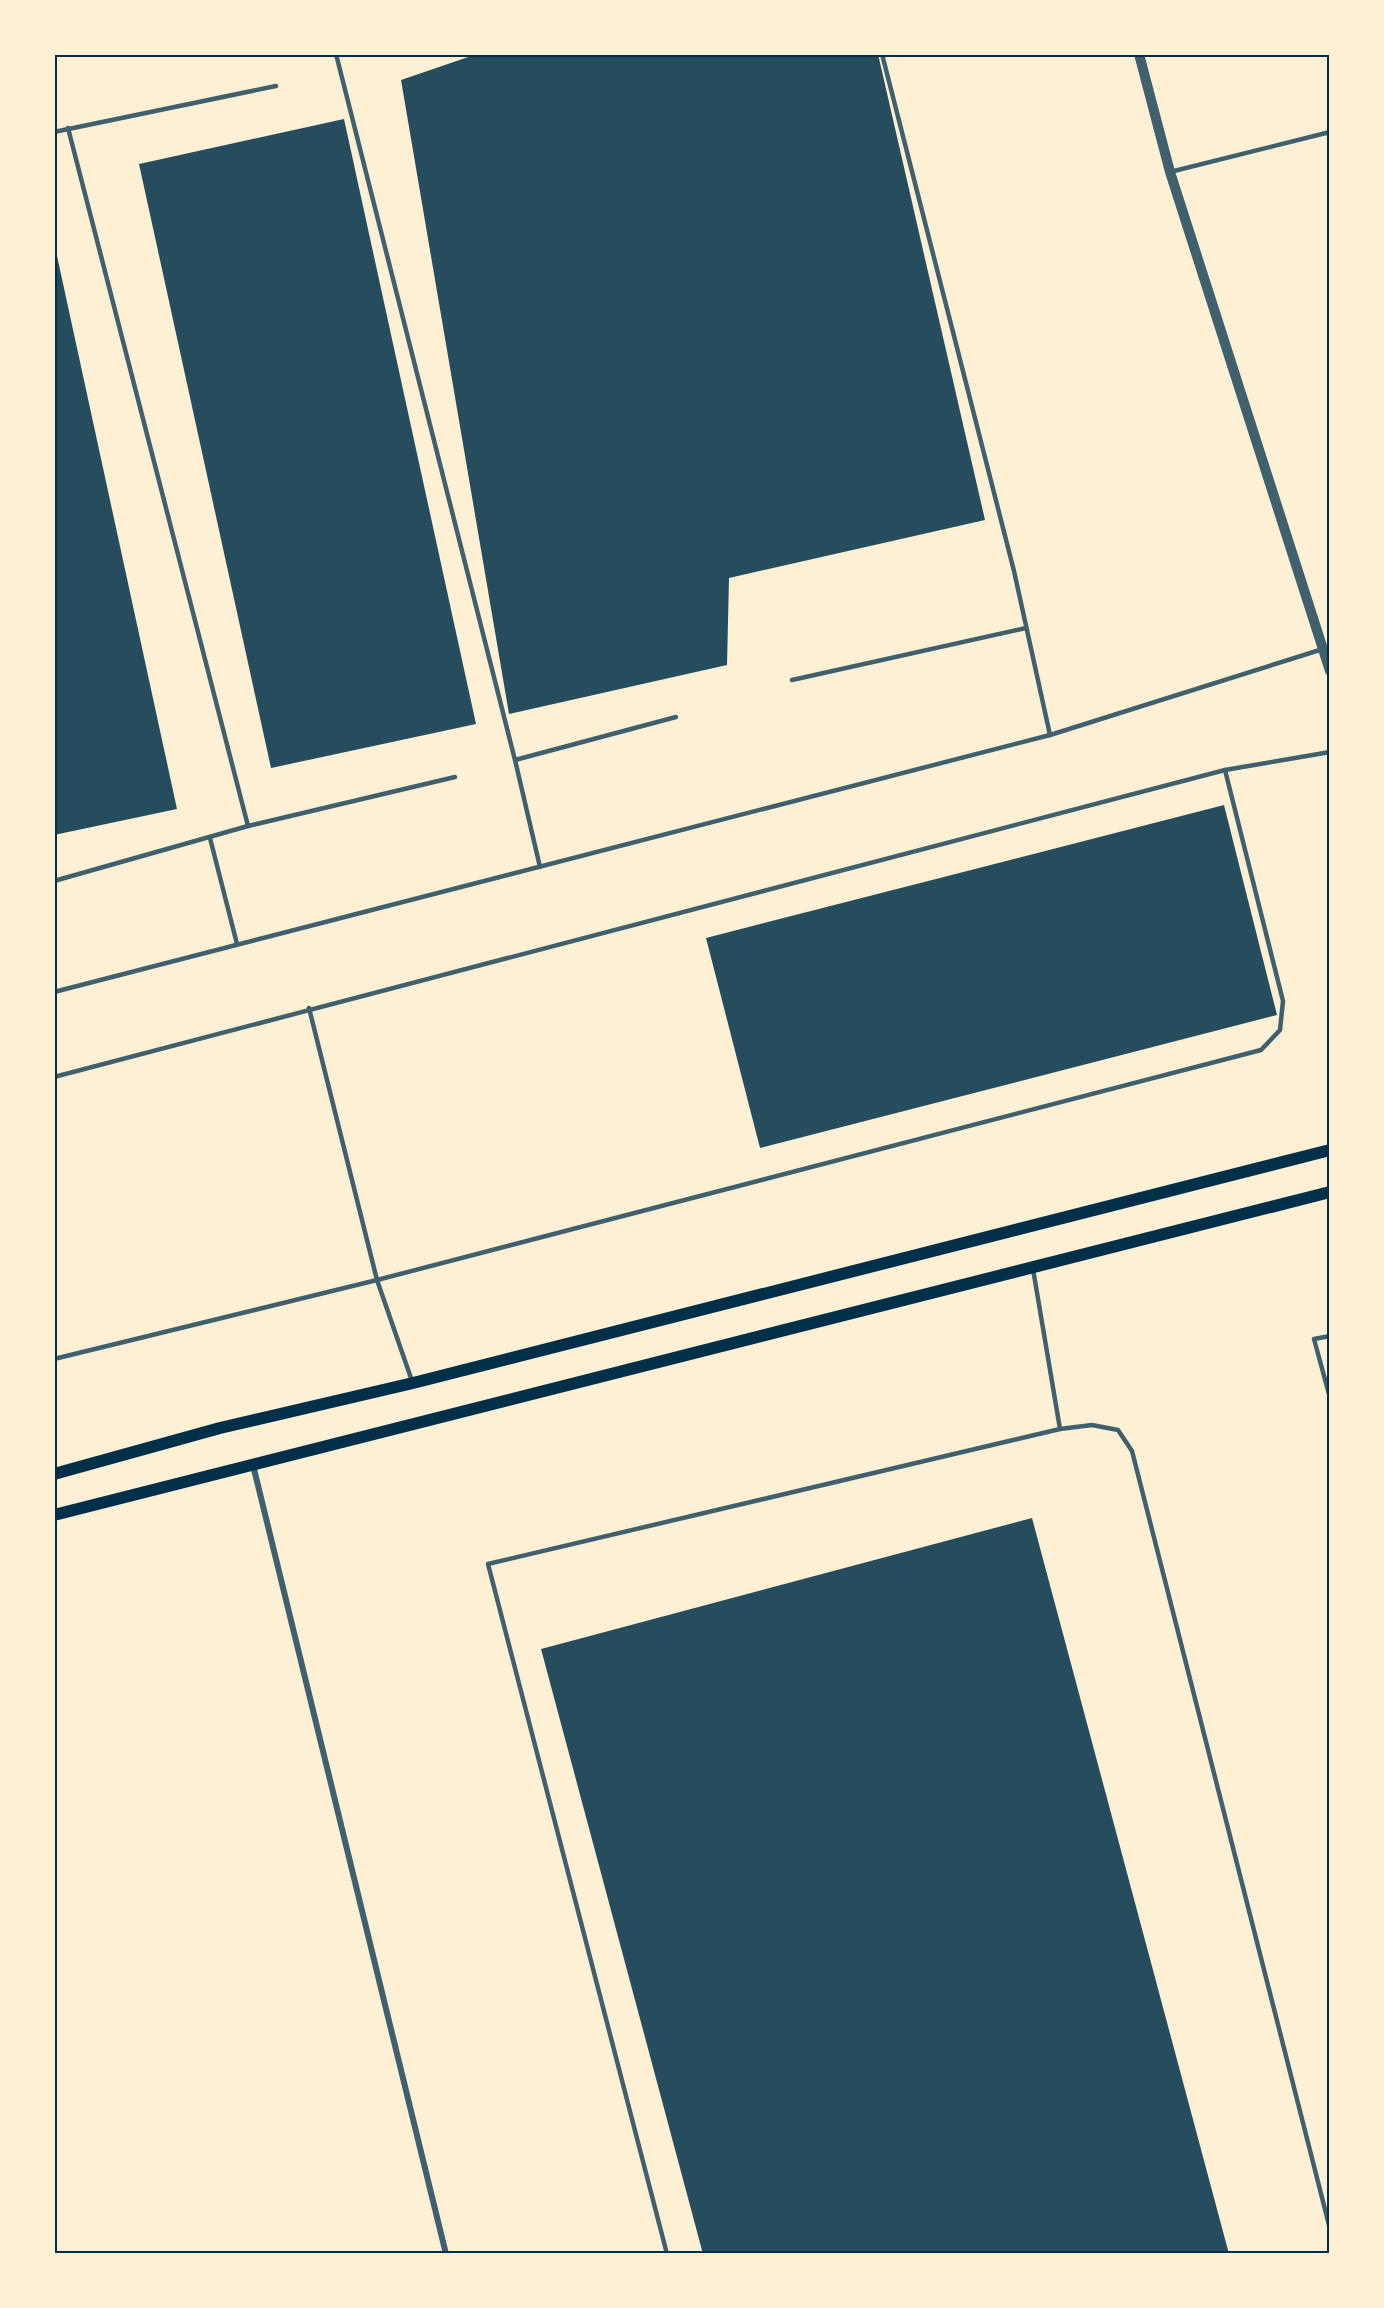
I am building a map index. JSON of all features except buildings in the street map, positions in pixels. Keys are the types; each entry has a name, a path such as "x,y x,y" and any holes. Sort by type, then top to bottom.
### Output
{"main road":[{"path":"54,1474 220,1428 413,1383 1330,1150"},
{"path":"54,1515 1330,1192"}],"street":[{"path":"1140,54 1170,172 1330,671"},
{"path":"253,1465 446,2254"}],"lane":[{"path":"336,54 540,867"},
{"path":"882,54 1011,559 1050,735"},
{"path":"54,132 276,86"},
{"path":"68,129 248,826"},
{"path":"1170,172 1330,132"},
{"path":"792,680 1026,628"},
{"path":"54,992 1050,735 1323,649"},
{"path":"515,760 676,717"},
{"path":"54,1077 309,1008 1225,770 1330,752"},
{"path":"54,1359 376,1280 1261,1050 1280,1030 1283,1001 1225,770"},
{"path":"54,881 248,826 455,777"},
{"path":"210,838 237,944"},
{"path":"309,1008 376,1280 413,1383"},
{"path":"1032,1266 1060,1429"},
{"path":"1330,1335 1314,1340 1330,1398"},
{"path":"667,2254 489,1564 1060,1429 1092,1425 1118,1430 1132,1451 1330,2229"}]}
